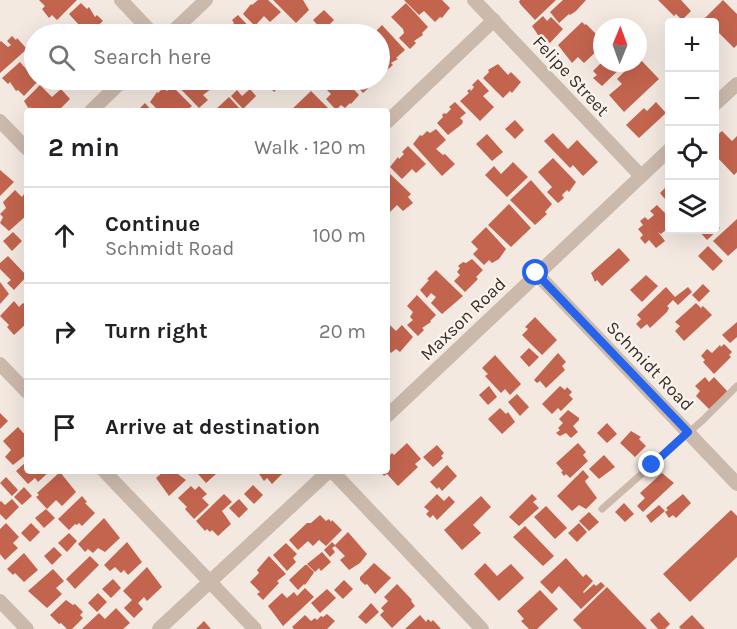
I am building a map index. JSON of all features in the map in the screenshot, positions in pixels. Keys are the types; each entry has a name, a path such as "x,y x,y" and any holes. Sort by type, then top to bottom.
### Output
{"street":[{"path":"121,0 144,24"},
{"path":"181,24 206,0"},
{"name":"Felipe Street","path":"474,0 640,176"},
{"path":"390,119 494,20"},
{"path":"719,100 737,84"},
{"path":"94,108 113,90"},
{"path":"0,121 24,145"},
{"name":"Maxson Road","path":"390,413 665,153"},
{"name":"Schmidt Road","path":"536,273 737,484"},
{"path":"0,364 24,389"},
{"path":"107,474 255,629"},
{"path":"159,629 327,474"},
{"path":"333,474 482,629"},
{"path":"0,601 27,629"}],"lane":[{"path":"602,509 737,386"}],"building":[{"path":"39,0 77,0 57,20 52,15 49,18 42,9 45,6"},
{"path":"258,0 268,0 281,12 270,22 264,16 257,24 253,24 243,14"},
{"path":"273,0 303,0 309,10 296,23"},
{"path":"404,0 442,0 450,8 442,18 440,17 435,22 424,11 419,15"},
{"path":"520,0 556,0 535,20 521,5"},
{"path":"563,0 586,0 576,11 559,23 550,12"},
{"path":"658,0 681,0 691,11 684,18 676,14 674,16"},
{"path":"723,0 737,14 737,45 734,48 719,33 719,18 705,18"},
{"path":"81,3 87,9 89,7 95,17 97,15 103,21 100,24 78,24 69,14"},
{"path":"406,3 428,27 422,33 423,35 414,41 416,43 410,49 399,38 404,33 403,29 391,17"},
{"path":"324,10 334,20 330,24 317,24 313,20"},
{"path":"238,15 247,24 233,24 232,20"},
{"path":"543,16 547,21 551,17 563,29 550,43 538,35 532,26"},
{"path":"582,22 593,31 593,54 584,63 578,57 572,63 558,45"},
{"path":"390,34 405,50 396,58 398,59 391,63 393,65 390,68"},
{"path":"12,36 16,40 17,38 24,46 24,52 0,73 0,42 8,47 11,45 7,41"},
{"path":"20,62 24,67 24,90 30,90 24,96 18,90 16,91 10,82 8,84 2,78"},
{"path":"498,64 508,75 511,72 521,82 512,93 510,91 503,98 483,78 489,72 488,70"},
{"path":"647,66 659,79 624,112 609,95 622,84 617,79 624,72 647,72"},
{"path":"594,72 617,72 602,86 593,78 597,75"},
{"path":"478,79 489,91 483,96 494,107 480,121 460,101 469,93 467,91 470,89 471,91 474,87 472,85"},
{"path":"35,90 45,90 52,97 62,90 70,99 61,108 28,108 24,101"},
{"path":"176,90 192,106 190,108 156,108 150,102 157,92"},
{"path":"182,90 210,90 203,95 208,100 199,108"},
{"path":"237,90 242,96 251,90 256,96 242,108 231,96"},
{"path":"327,90 354,90 359,95 345,108 341,105 334,108 326,99 331,94"},
{"path":"311,91 328,108 293,108"},
{"path":"229,97 239,108 217,108"},
{"path":"455,102 466,113 460,118 463,121 462,124 448,135 437,123"},
{"path":"656,102 665,114 639,138 626,125 644,108 647,111"},
{"path":"145,103 149,108 140,108"},
{"path":"515,120 524,130 515,139 505,129"},
{"path":"436,129 446,140 436,149 455,164 442,176 413,144 420,135"},
{"path":"722,131 732,141 737,136 737,172 734,175 719,159 719,134"},
{"path":"553,133 568,149 577,140 598,162 583,176 573,165 570,168 544,141"},
{"path":"487,134 503,152 492,161 476,144"},
{"path":"408,146 426,164 416,173 412,169 402,179 390,167 398,157 399,159 404,154 402,152"},
{"path":"553,158 576,182 569,192 567,190 562,195 564,198 558,203 547,192 552,187 538,172"},
{"path":"513,162 528,177 507,197 485,175 494,166 501,174"},
{"path":"0,170 14,182 0,196"},
{"path":"390,174 411,194 408,197 413,203 403,211 397,205 390,212"},
{"path":"531,180 552,204 545,212 547,214 535,225 510,200"},
{"path":"665,188 665,199 660,193"},
{"path":"15,190 22,197 24,194 24,218 9,231 0,223 3,217 0,214 6,208 3,202"},
{"path":"509,204 531,228 511,247 488,225"},
{"path":"657,205 665,213 665,231 661,234 658,232 665,241 656,248 649,240 645,244 640,238 643,235 638,229 643,225 640,221 645,217 648,220 654,215 650,211"},
{"path":"737,219 737,248 728,256 713,241"},
{"path":"486,227 506,249 499,259 492,263 489,260 484,265 473,254 478,249 471,242"},
{"path":"13,232 22,241 12,251 3,241"},
{"path":"702,234 714,234 707,240"},
{"path":"708,246 723,261 713,271 698,256"},
{"path":"619,248 630,260 602,286 597,280 595,282 591,273"},
{"path":"8,256 24,273 24,279 14,290 7,283 11,280 0,269 0,263"},
{"path":"472,259 483,270 476,277 478,279 465,292 454,281 460,275 457,272 460,268 458,266"},
{"path":"436,270 463,296 442,314 431,303 436,297 431,293 427,298 420,290"},
{"path":"646,275 658,286 642,302 630,290"},
{"path":"0,282 9,294 0,304"},
{"path":"703,284 710,291 699,302 692,295"},
{"path":"666,287 675,297 688,287 692,292 678,305 673,300 667,306 669,308 667,312 650,328 647,324 641,329 636,324 641,319 637,315"},
{"path":"417,295 436,315 422,328 424,330 418,336 407,325 413,320 410,317 413,312 407,306"},
{"path":"14,301 19,307 24,304 24,326 14,335 7,327 9,325 0,316"},
{"path":"696,303 712,315 684,341 675,331 680,326 675,322"},
{"path":"535,317 557,340 542,355 522,335 528,329 525,327"},
{"path":"737,322 737,337 730,343 722,335"},
{"path":"390,325 396,331 402,325 413,337 400,352 396,349 391,353"},
{"path":"724,344 732,352 729,355 731,357 714,374 703,362 705,360 701,356 707,349 712,353"},
{"path":"529,348 539,357 529,367 520,357"},
{"path":"558,353 566,362 562,366 565,370 546,388 540,381 537,383 534,380"},
{"path":"495,355 521,384 510,395 505,389 501,393 485,376 488,374 482,368"},
{"path":"705,377 709,382 714,377 728,392 709,409 696,396 700,391 695,386"},
{"path":"489,386 497,397 488,405 479,395"},
{"path":"560,386 565,390 567,387 572,392 569,395 573,399 561,411 558,408 552,414 542,404"},
{"path":"517,394 529,407 520,416 508,402"},
{"path":"500,408 506,414 508,412 515,422 502,434 488,419"},
{"path":"568,410 579,418 573,426 578,432 571,438 566,433 560,436 556,433 563,423 559,419"},
{"path":"0,413 8,421 0,429"},
{"path":"607,423 617,434 607,443 597,433"},
{"path":"18,427 24,434 24,456 13,465 5,457 11,450 3,441"},
{"path":"631,431 641,437 639,439 646,446 635,457 620,443"},
{"path":"407,443 421,459 415,464 418,467 398,486 387,474 390,474 390,455 392,453 394,455"},
{"path":"578,443 586,452 583,455 588,461 570,478 566,474 564,476 556,463"},
{"path":"437,445 444,453 441,456 443,458 433,467 423,457"},
{"path":"604,455 615,467 599,479 589,469"},
{"path":"24,464 24,474 47,474 38,482 35,478 28,484 16,471"},
{"path":"447,465 457,476 442,491 430,482"},
{"path":"583,470 589,477 585,481 597,498 586,509 579,505 572,511 557,496"},
{"path":"662,473 674,483 643,512 637,506 645,498 640,493"},
{"path":"58,474 62,474 76,492 62,506 56,500 47,509 36,497 39,495 37,493"},
{"path":"161,474 178,474 186,480 169,496 156,478"},
{"path":"198,474 216,474 206,483"},
{"path":"259,474 282,474 272,484 267,478 264,481"},
{"path":"6,477 18,490 12,496 0,483"},
{"path":"253,485 263,495 254,504 244,494"},
{"path":"191,486 195,490 199,486 207,494 202,498 209,505 194,519 178,498"},
{"path":"24,487 32,496 22,505 14,497"},
{"path":"224,494 232,502 222,511 231,524 218,536 212,530 205,531 196,521"},
{"path":"437,494 444,501 449,496 455,502 437,520 433,515 430,518 426,514 429,511 424,507"},
{"path":"532,494 537,499 533,502 539,508 519,526 509,517"},
{"path":"683,494 691,503 676,518 673,515 669,518 665,512 668,510 666,508"},
{"path":"82,496 87,502 85,503 95,513 82,526 79,523 75,524 69,530 58,519"},
{"path":"481,496 491,507 473,525 481,533 462,550 444,530"},
{"path":"12,499 19,507 6,520 0,514 0,502 5,505"},
{"path":"239,499 248,509 239,518 229,508"},
{"path":"624,503 634,514 625,522 615,512"},
{"path":"659,505 665,511 651,523 646,516"},
{"path":"546,506 567,528 555,539 534,517"},
{"path":"46,509 55,518 44,528 35,518"},
{"path":"731,510 737,516 737,557 690,602 663,574"},
{"path":"589,512 599,522 589,531 579,521"},
{"path":"320,515 326,521 329,519 331,522 332,520 342,530 326,546 319,540 313,546 308,541 298,550 289,540 307,523 311,523"},
{"path":"104,518 120,538 105,552 98,548 93,553 88,549 85,552 78,544"},
{"path":"6,523 19,537 13,543 18,548 5,560 0,554 0,529"},
{"path":"31,523 40,532 30,542 21,533"},
{"path":"579,523 587,532 577,542 568,533"},
{"path":"525,526 554,556 543,566 513,537"},
{"path":"348,532 367,554 360,563 349,570 340,560 345,556 335,546 332,548 335,552 330,557 324,550 332,542 335,545"},
{"path":"69,533 77,541 67,552 58,543"},
{"path":"127,542 142,562 128,575 124,570 121,573 115,567 110,571 104,565"},
{"path":"286,543 297,554 293,558 296,562 287,571 273,555"},
{"path":"54,547 62,555 52,565 44,556"},
{"path":"322,552 331,562 321,571 319,568 315,572 307,564"},
{"path":"24,553 38,570 24,582 7,569"},
{"path":"90,556 99,565 75,589 66,579"},
{"path":"269,556 286,574 277,581 279,583 263,600 257,594 260,592 250,582 259,573 257,570"},
{"path":"566,558 583,577 586,574 593,581 584,593 594,584 596,586 601,582 605,586 581,609 559,586 552,594 540,582"},
{"path":"374,563 391,578 375,594 367,584 365,585 360,580 360,577"},
{"path":"485,563 497,576 511,564 524,578 499,601 474,574"},
{"path":"305,565 314,572 305,585 298,590 289,580"},
{"path":"147,567 162,587 147,601 144,597 138,603 143,609 134,618 124,608 132,600 123,591"},
{"path":"53,569 64,581 56,588 62,594 47,608 28,591"},
{"path":"113,579 121,588 111,598 102,589"},
{"path":"344,580 353,589 343,599 334,590"},
{"path":"397,584 415,606 392,628 380,615 384,611 381,608 388,601 384,597"},
{"path":"607,587 647,629 582,629 573,620"},
{"path":"305,588 314,597 283,626 268,606 282,593 287,598 294,592 297,596"},
{"path":"327,589 336,598 320,613 311,603"},
{"path":"540,590 558,609 537,629 529,629 521,621 524,619 517,611"},
{"path":"98,593 107,602 97,612 88,603"},
{"path":"66,600 75,604 83,612 80,615 83,618 72,629 59,624 50,615"},
{"path":"371,603 379,612 366,624 358,617"},
{"path":"116,608 130,623 123,629 82,629 99,613 105,619"},
{"path":"659,612 670,624 665,629 658,629 650,620"},
{"path":"327,614 335,621 327,629 294,629 292,627 305,615 311,621"},
{"path":"420,615 426,622 428,619 431,622 433,620 441,629 405,629"},
{"path":"692,615 705,629 681,629 679,627"},
{"path":"204,621 211,629 196,629"}],"route":[{"path":"536,273 688,432 652,465"}]}
